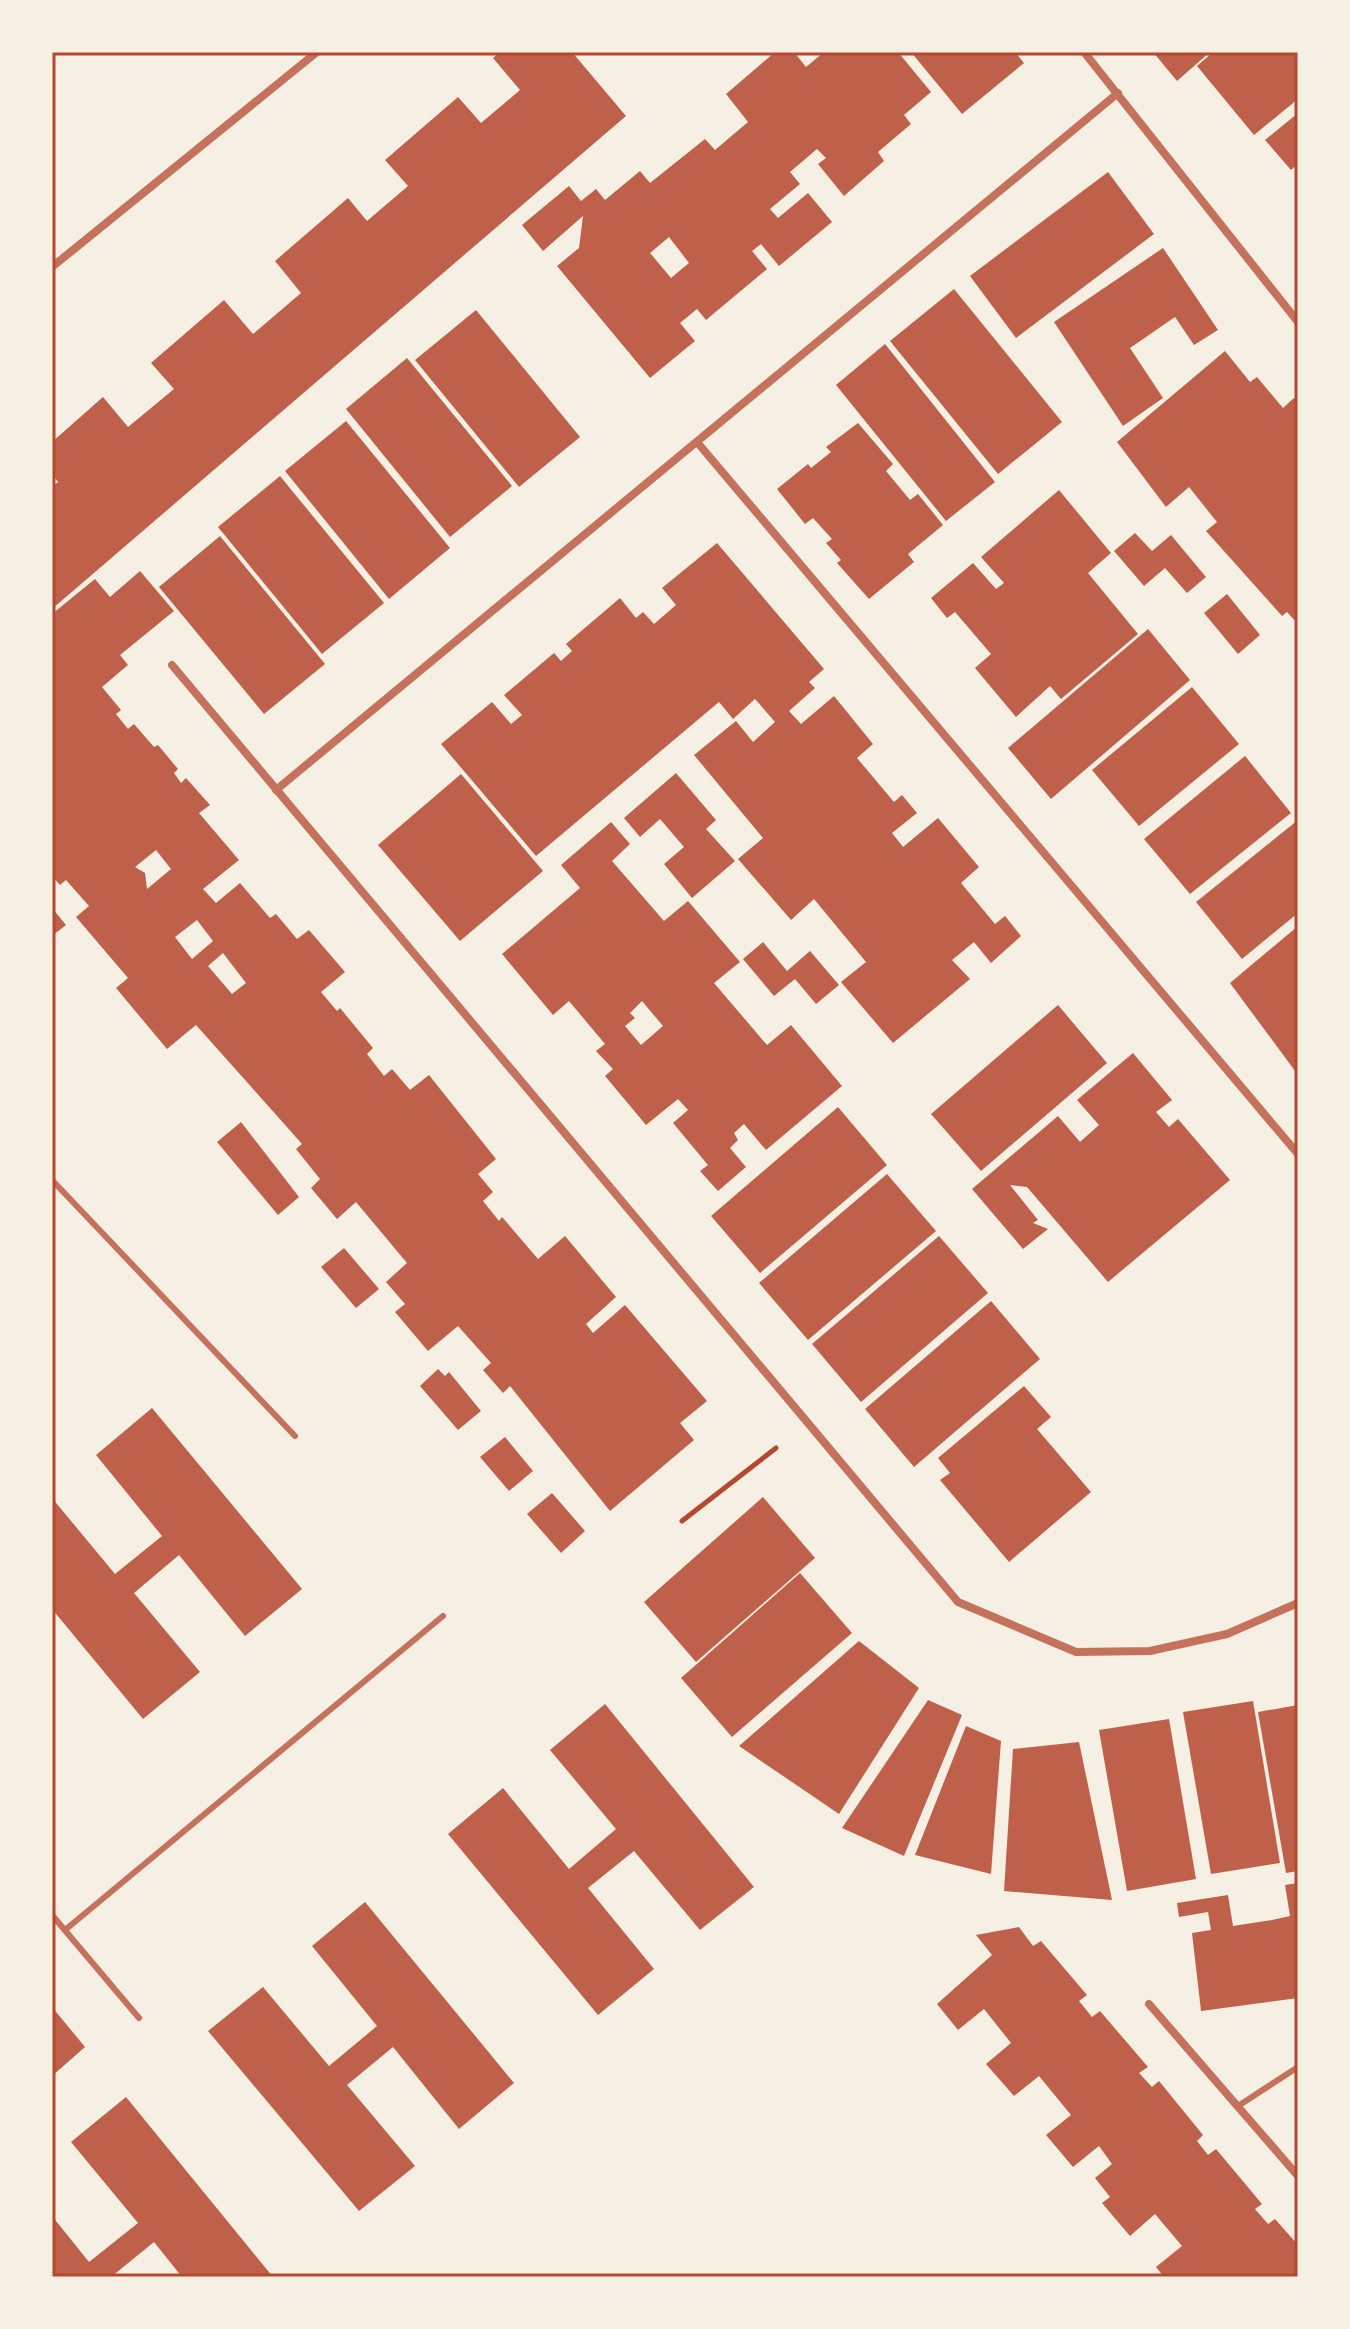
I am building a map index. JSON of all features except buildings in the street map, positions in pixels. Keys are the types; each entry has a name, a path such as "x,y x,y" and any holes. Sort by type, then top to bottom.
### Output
{"street":[{"path":"52,267 317,52"},
{"path":"1084,52 1298,322"},
{"path":"276,790 1118,93"},
{"path":"697,442 1298,1154"},
{"path":"172,665 958,1602 1076,1652 1150,1651 1227,1634 1298,1603"},
{"path":"1149,2004 1298,2176"}],"lane":[{"path":"52,1180 295,1436"},
{"path":"65,1930 443,1616"},
{"path":"52,1915 139,2018"},
{"path":"1238,2106 1298,2067"}],"path":[{"path":"682,1521 808,1423"}]}
